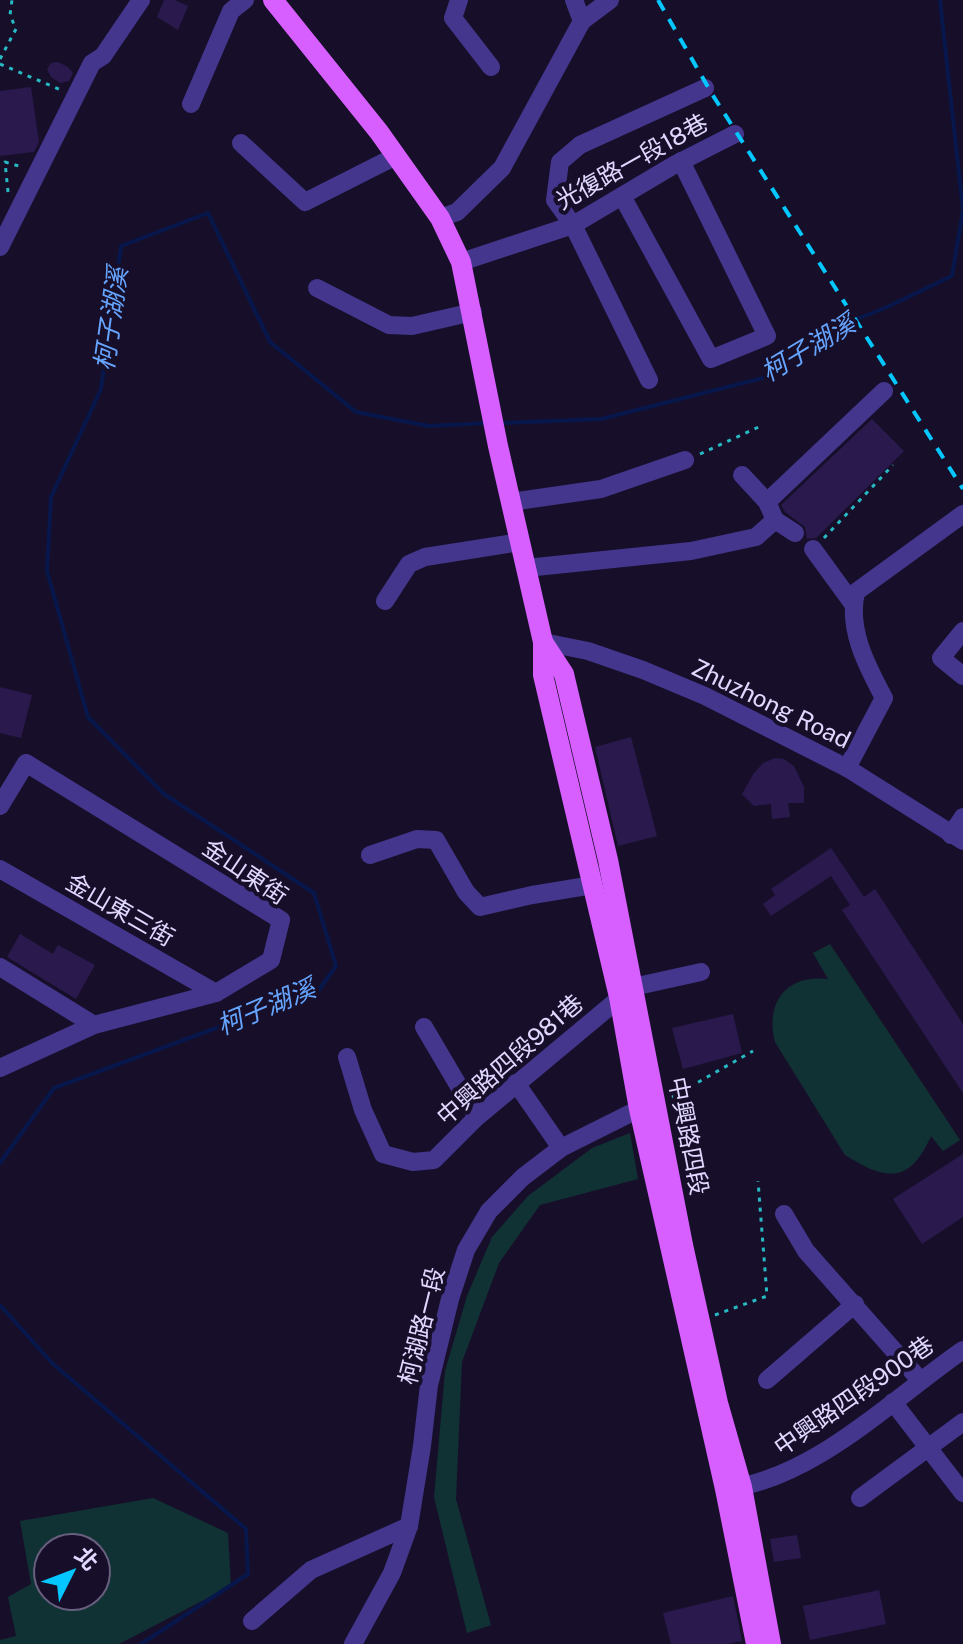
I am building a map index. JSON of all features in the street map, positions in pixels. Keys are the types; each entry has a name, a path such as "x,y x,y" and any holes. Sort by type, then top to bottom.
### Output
{"main road":[{"name":"中興路四段","path":"273,0 396,156 440,218 461,262 498,446 543,642 564,674 596,870 626,992"},
{"name":"中興路四段","path":"596,870 626,992 647,1108 712,1404 734,1488 762,1639"},
{"name":"中興路四段","path":"647,1108 700,1320 712,1404"}],"street":[{"path":"0,247 92,63 103,56 141,0"},
{"path":"191,104 231,11 245,0"},
{"path":"459,0 453,18 491,67"},
{"path":"574,0 582,21"},
{"path":"440,218 457,212 502,168 582,21 610,0"},
{"path":"649,380 573,225 555,200 560,162 580,145 705,88"},
{"name":"光復路一段18巷","path":"461,262 573,225 681,161 735,134"},
{"path":"241,143 305,202 396,156"},
{"path":"622,196 711,359 767,336 681,161"},
{"path":"317,288 389,325 412,326 473,312"},
{"path":"767,502 884,391"},
{"path":"511,502 601,489 685,460"},
{"path":"742,475 767,502 775,520 795,533"},
{"path":"847,768 884,698 853,626 856,592 963,514"},
{"path":"526,568 691,551 756,537 775,520"},
{"path":"385,601 409,564 425,557 520,542"},
{"path":"813,549 853,604"},
{"path":"963,631 941,658 963,676"},
{"name":"Zhuzhong Road","path":"543,642 588,651 680,685 847,768 957,838"},
{"name":"金山東街","path":"0,806 26,763 281,920 271,960 216,993 94,1025 0,1068"},
{"path":"957,838 963,817"},
{"path":"370,855 417,839 436,840 466,892 480,907 532,895 596,870"},
{"name":"金山東三街","path":"0,869 216,993"},
{"path":"0,967 94,1025"},
{"path":"626,992 701,972"},
{"name":"中興路四段981巷","path":"347,1057 363,1110 383,1154 413,1162 434,1160 477,1117 626,992"},
{"path":"424,1027 477,1117"},
{"path":"516,1083 561,1148"},
{"name":"柯湖路一段","path":"353,1644 392,1573 409,1526 429,1385 450,1299 466,1250 489,1211 523,1177 561,1148 647,1108"},
{"path":"784,1214 806,1251 920,1380"},
{"path":"767,1380 855,1304"},
{"name":"中興路四段900巷","path":"734,1488 783,1475 893,1402 963,1350"},
{"path":"893,1402 963,1493"},
{"path":"860,1498 963,1422"},
{"path":"252,1621 311,1570 409,1526"}],"path":[{"path":"12,0 10,15 16,29 0,62 75,96"},
{"path":"8,192 5,162 19,165"},
{"path":"685,460 763,425"},
{"path":"813,549 893,465"},
{"path":"647,1108 753,1051"},
{"path":"700,1320 767,1296 758,1181"}],"green space":[{"path":"830,944 960,1140 943,1151 931,1136 914,1163 896,1173 873,1170 845,1155 775,1042 773,1015 782,994 801,981 828,979 813,953"},
{"path":"630,1133 638,1179 540,1205 499,1263 462,1362 456,1499 491,1625 467,1633 434,1497 445,1371 467,1296 492,1237 528,1196 592,1148"},
{"path":"153,1498 228,1533 231,1586 119,1644 0,1644 0,1640 16,1636 8,1597 31,1584 20,1521"}],"building":[{"path":"164,0 175,0 188,6 178,30 157,17"},
{"path":"58,62 73,73 69,81 60,83 51,77 47,69 51,63"},
{"path":"31,87 39,142 34,152 0,156 0,91"},
{"path":"872,419 904,451 816,538 807,539 805,527 785,512 781,505"},
{"path":"0,687 32,695 21,738 0,733"},
{"path":"631,737 657,836 618,846 595,747"},
{"path":"775,758 784,759 794,766 804,787 804,803 788,803 790,817 772,819 771,804 754,806 742,794 763,763"},
{"path":"831,848 864,897 875,889 963,1024 963,1093 842,910 850,905 831,876 771,916 763,904 775,895 771,889"},
{"path":"20,934 53,954 58,945 95,965 76,999 7,957"},
{"path":"733,1014 742,1053 683,1069 672,1028"},
{"path":"963,1154 963,1217 922,1244 893,1199"},
{"path":"797,1535 801,1558 774,1562 770,1539"},
{"path":"879,1590 886,1624 810,1640 803,1606"},
{"path":"733,1596 742,1641 728,1644 671,1644 663,1613"}],"waterway":[{"name":"柯子湖溪","path":"501,423 601,419 771,376 831,329 885,308 952,276 963,210 940,0"},
{"name":"柯子湖溪","path":"0,1163 54,1088 319,990 336,966 314,893 164,794 88,717 47,571 51,497 101,389 121,246 208,213 270,342 356,412 429,426 488,423"},
{"name":"柯子湖溪","path":"0,1305 52,1363 246,1529 248,1574 141,1644"}],"railway":[{"path":"658,0 712,94 963,489"}]}
